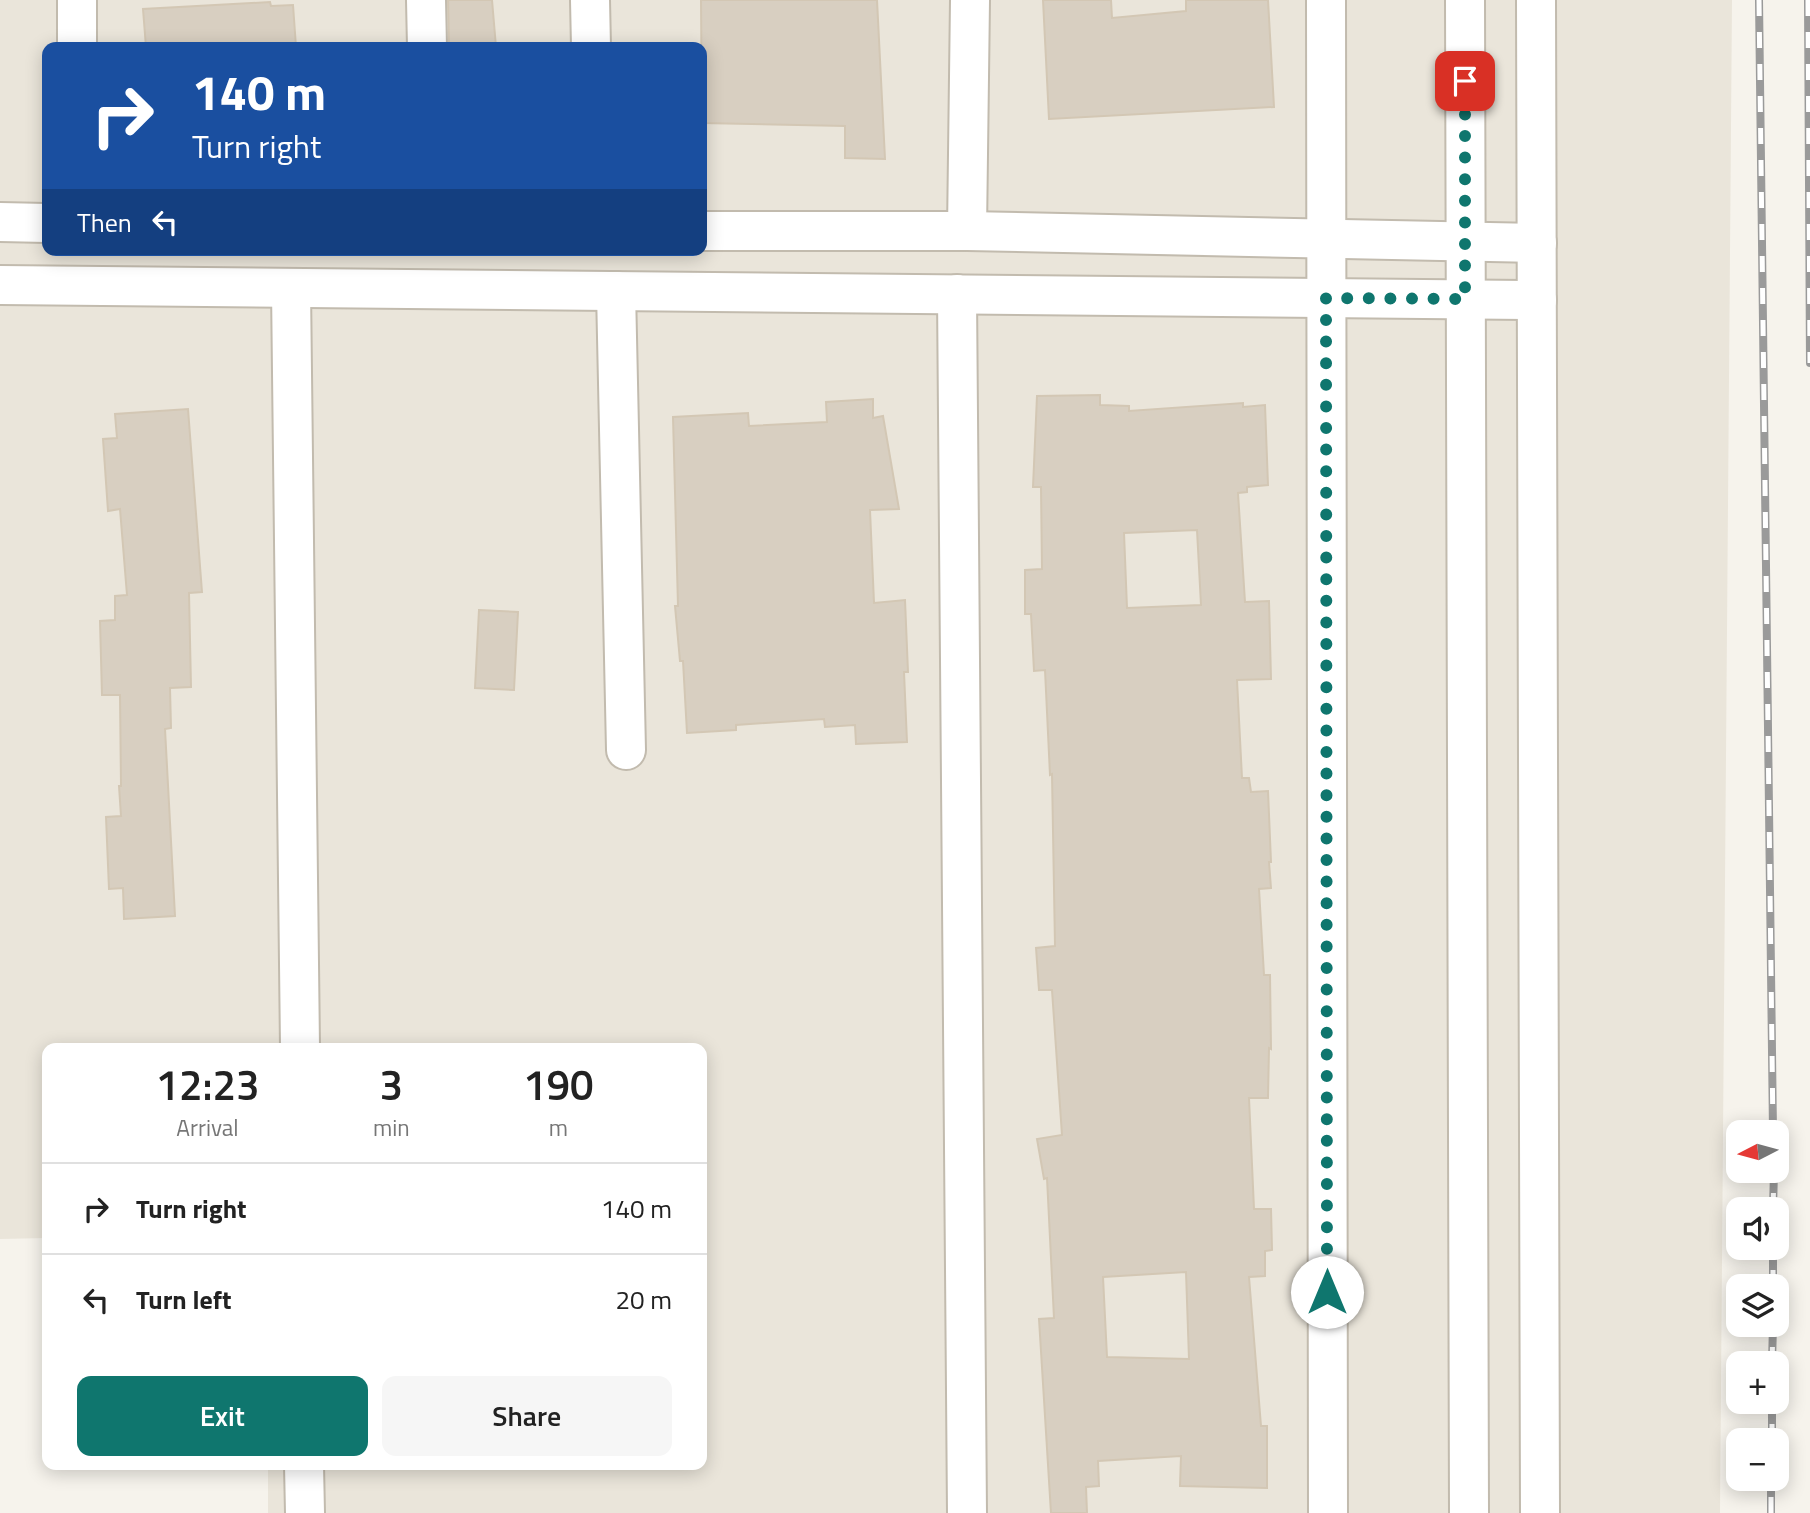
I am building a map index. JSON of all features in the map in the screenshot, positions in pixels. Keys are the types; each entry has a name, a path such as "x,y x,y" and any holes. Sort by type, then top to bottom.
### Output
{"street":[{"path":"77,0 77,42"},
{"path":"426,0 427,42"},
{"path":"590,0 591,42"},
{"path":"968,231 970,0"},
{"path":"1326,0 1328,1513"},
{"path":"1465,0 1469,1513"},
{"path":"1536,0 1540,1513"},
{"path":"0,222 42,223"},
{"path":"707,230 968,231 1536,243"},
{"path":"0,285 1537,300"},
{"path":"291,288 300,1043"},
{"path":"617,291 626,750"},
{"path":"957,294 967,1513"},
{"path":"304,1470 305,1513"}],"shaded area":[{"path":"0,0 1732,0 1720,1513 268,1513 268,1470 707,1470 707,1043 42,1043 42,1238 0,1239"}],"building":[{"path":"448,0 492,0 496,42 449,42"},
{"path":"701,0 877,0 885,159 845,158 845,126 707,123 707,42 701,42"},
{"path":"1043,0 1111,0 1112,18 1186,11 1186,0 1268,0 1274,107 1049,119"},
{"path":"270,2 271,6 293,5 296,42 146,42 143,9"},
{"path":"1100,395 1100,405 1129,406 1129,411 1243,403 1243,407 1265,405 1268,485 1247,487 1247,492 1238,493 1245,602 1269,601 1271,679 1237,680 1242,778 1249,778 1251,792 1268,791 1271,862 1271,888 1259,889 1264,975 1270,975 1271,1049 1269,1048 1268,1098 1249,1098 1254,1209 1271,1209 1272,1250 1265,1251 1265,1276 1249,1277 1261,1426 1267,1426 1267,1488 1180,1486 1181,1456 1098,1461 1099,1486 1086,1487 1087,1513 1051,1513 1039,1319 1054,1318 1047,1178 1044,1179 1037,1139 1062,1135 1052,990 1039,990 1036,948 1055,946 1052,774 1050,775 1045,670 1034,671 1031,614 1025,614 1025,570 1042,569 1041,487 1033,487 1037,396","holes":["1197,530 1201,605 1127,608 1124,533","1186,1272 1189,1359 1107,1357 1103,1277"]},
{"path":"873,399 873,418 883,416 899,509 870,510 874,603 905,600 907,742 856,744 855,725 825,727 824,719 736,725 736,730 687,733 683,661 680,661 675,606 678,606 673,417 748,413 749,426 827,422 826,402"},
{"path":"188,409 202,592 189,593 191,687 170,688 171,728 165,729 175,916 124,919 123,888 109,889 106,817 121,816 120,695 102,695 100,621 115,620 115,596 127,595 120,509 108,511 103,439 117,438 115,414"},
{"path":"479,610 518,612 514,690 475,688"}],"railway":[{"path":"1759,0 1773,1120"},
{"path":"1808,0 1810,363"},
{"path":"1773,1197 1774,1183"},
{"path":"1773,1260 1773,1274"},
{"path":"1772,1351 1773,1337"},
{"path":"1772,1414 1772,1428"},
{"path":"1771,1491 1771,1513"}],"route":[{"path":"1327,1292 1326,298 1465,299 1465,81"}]}
